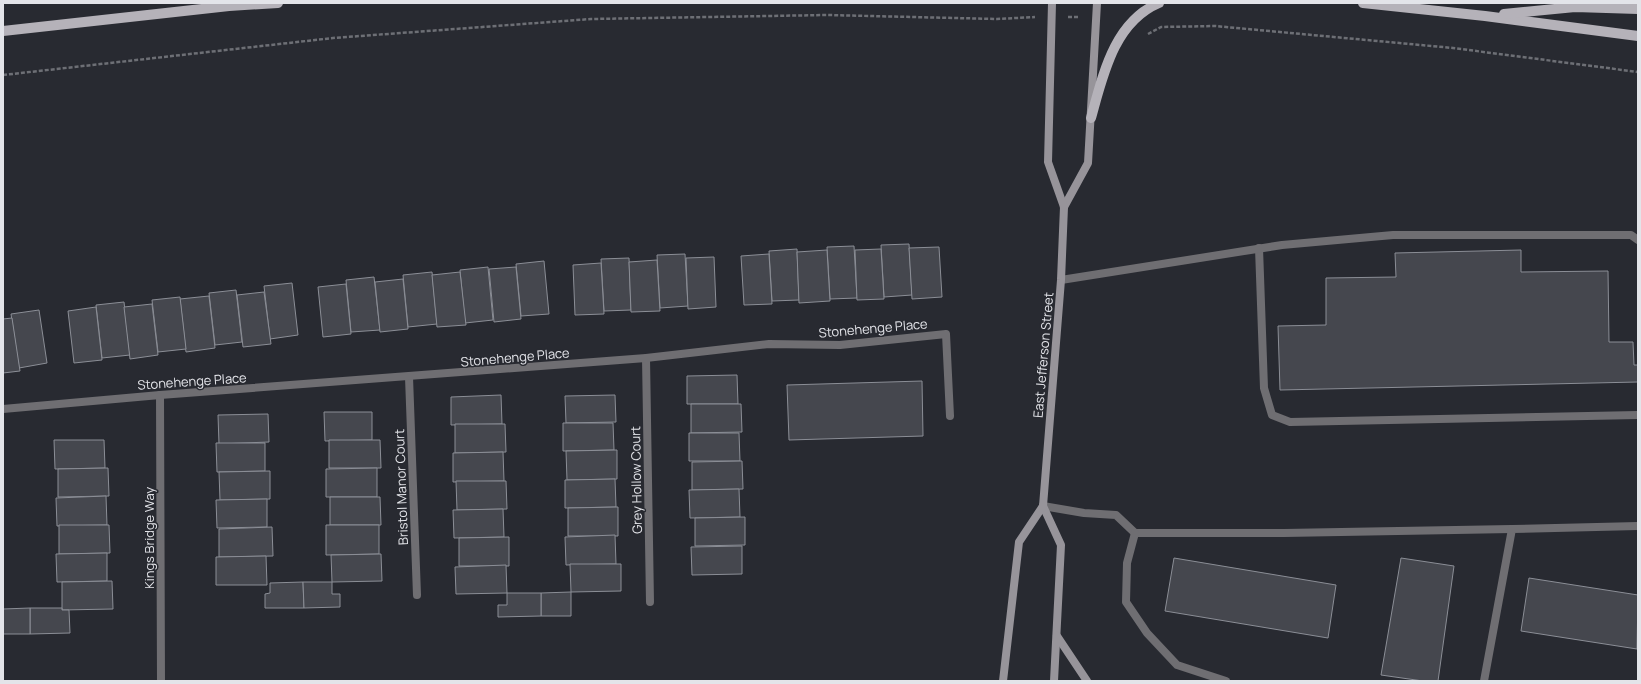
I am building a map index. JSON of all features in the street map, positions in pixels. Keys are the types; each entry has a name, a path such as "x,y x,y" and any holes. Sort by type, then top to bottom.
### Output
{"main road":[{"path":"3,31 229,6 278,3"},
{"path":"1091,118 1104,71 1123,31 1130,22 1158,3"},
{"path":"1364,3 1484,16 1638,36"},
{"path":"1484,16 1576,7 1638,9"}],"street":[{"name":"East Jefferson Street","path":"1004,681 1019,542 1043,506 1061,280 1064,207 1048,162 1052,3"},
{"name":"East Jefferson Street","path":"1064,207 1088,163 1097,3"},
{"path":"1061,280 1259,248 1394,235 1631,235 1638,240"},
{"path":"1259,248 1264,388 1272,414 1290,422 1638,415"},
{"name":"Stonehenge Place","path":"3,409 160,395 646,358 769,344 840,345 946,334 950,416"},
{"name":"Grey Hollow Court","path":"646,358 650,602"},
{"name":"Bristol Manor Court","path":"409,377 417,595"},
{"name":"Kings Bridge Way","path":"160,395 161,681"},
{"name":"East Jefferson Street","path":"1043,506 1061,545 1054,681"},
{"path":"1043,506 1084,513 1116,515 1135,533 1284,533 1638,526"},
{"path":"1484,681 1512,529"},
{"path":"1135,533 1127,563 1126,602 1148,633 1177,665 1226,681"},
{"path":"1057,636 1087,681"}],"path":[{"path":"3,75 333,38 591,19 827,15 997,19 1026,17"},
{"path":"1141,38 1161,27 1215,26 1453,48 1638,72"}],"building":[{"path":"909,244 912,295 884,297 881,245"},
{"path":"854,246 857,298 830,299 827,247"},
{"path":"939,247 942,297 912,299 909,248"},
{"path":"797,249 799,300 772,301 769,251"},
{"path":"881,249 884,299 857,300 855,250"},
{"path":"827,250 830,301 799,303 797,252"},
{"path":"1521,250 1521,272 1608,271 1609,342 1633,342 1634,365 1638,365 1638,382 1280,390 1278,326 1326,325 1326,278 1396,277 1395,253"},
{"path":"685,254 688,306 660,308 657,255"},
{"path":"769,254 772,304 744,305 741,256"},
{"path":"714,257 716,307 688,309 686,258"},
{"path":"629,258 631,310 604,311 601,259"},
{"path":"657,260 660,311 631,312 629,262"},
{"path":"544,261 549,314 521,316 516,264"},
{"path":"601,263 604,314 575,315 573,265"},
{"path":"488,267 493,320 465,323 460,270"},
{"path":"516,267 521,319 494,322 489,269"},
{"path":"432,272 437,324 408,327 403,275"},
{"path":"460,272 466,325 437,327 432,275"},
{"path":"374,277 380,330 351,332 346,280"},
{"path":"403,279 408,329 380,332 375,282"},
{"path":"292,283 298,335 270,339 264,286"},
{"path":"346,284 351,334 323,337 318,287"},
{"path":"236,290 242,342 215,345 209,293"},
{"path":"264,292 271,344 243,347 237,295"},
{"path":"209,296 215,348 186,352 180,299"},
{"path":"180,297 186,349 158,352 152,300"},
{"path":"124,302 130,355 102,358 96,305"},
{"path":"152,304 158,355 130,359 124,307"},
{"path":"96,307 102,360 74,363 68,311"},
{"path":"39,310 47,363 19,368 11,314"},
{"path":"12,318 20,371 3,373 3,319"},
{"path":"737,375 738,404 687,404 687,376"},
{"path":"922,381 923,436 789,440 787,385"},
{"path":"501,395 502,424 451,425 451,397"},
{"path":"615,395 616,422 566,423 565,396"},
{"path":"691,404 741,404 742,432 691,433"},
{"path":"324,412 372,412 372,440 325,441"},
{"path":"268,414 269,442 219,444 218,415"},
{"path":"563,423 613,423 614,450 563,451"},
{"path":"455,424 505,424 506,452 455,453"},
{"path":"689,433 739,433 740,461 689,461"},
{"path":"54,440 104,440 105,468 55,469"},
{"path":"329,440 380,440 381,468 329,468"},
{"path":"216,443 265,443 265,471 217,472"},
{"path":"617,450 617,479 567,480 566,451"},
{"path":"503,452 504,481 453,482 453,453"},
{"path":"742,461 743,489 692,490 692,462"},
{"path":"108,468 109,496 58,497 58,469"},
{"path":"377,468 377,497 326,497 326,469"},
{"path":"270,471 270,499 220,500 219,472"},
{"path":"615,479 616,507 565,508 565,480"},
{"path":"456,481 506,481 507,509 457,510"},
{"path":"739,489 740,517 690,518 689,490"},
{"path":"106,496 107,525 57,526 56,498"},
{"path":"330,497 380,497 381,525 330,525"},
{"path":"267,499 267,527 217,528 216,500"},
{"path":"618,507 618,536 568,536 568,508"},
{"path":"503,509 504,537 454,538 453,510"},
{"path":"745,517 745,545 695,546 695,518"},
{"path":"59,525 109,525 110,553 59,554"},
{"path":"326,525 379,525 379,554 326,555"},
{"path":"272,527 273,556 219,557 219,529"},
{"path":"615,535 616,564 566,565 565,537"},
{"path":"509,537 509,566 459,566 459,538"},
{"path":"742,546 742,574 692,575 691,547"},
{"path":"107,553 107,581 57,582 56,554"},
{"path":"381,554 382,581 332,582 331,555"},
{"path":"266,556 267,585 216,585 216,557"},
{"path":"1174,558 1336,585 1328,638 1165,611"},
{"path":"1401,558 1454,566 1438,681 1423,681 1381,675"},
{"path":"570,564 621,564 621,591 571,592"},
{"path":"506,565 507,593 456,594 455,567"},
{"path":"1529,578 1638,595 1637,649 1521,631"},
{"path":"112,581 113,609 62,610 62,582"},
{"path":"303,582 304,608 265,608 265,594 270,593 270,583"},
{"path":"303,582 332,582 332,594 340,594 340,607 304,608"},
{"path":"571,592 571,616 541,616 541,593"},
{"path":"507,593 541,593 541,616 498,617 498,605 507,605"},
{"path":"30,608 62,608 62,610 69,610 70,633 30,634"},
{"path":"30,608 30,634 3,634 3,609"}]}
